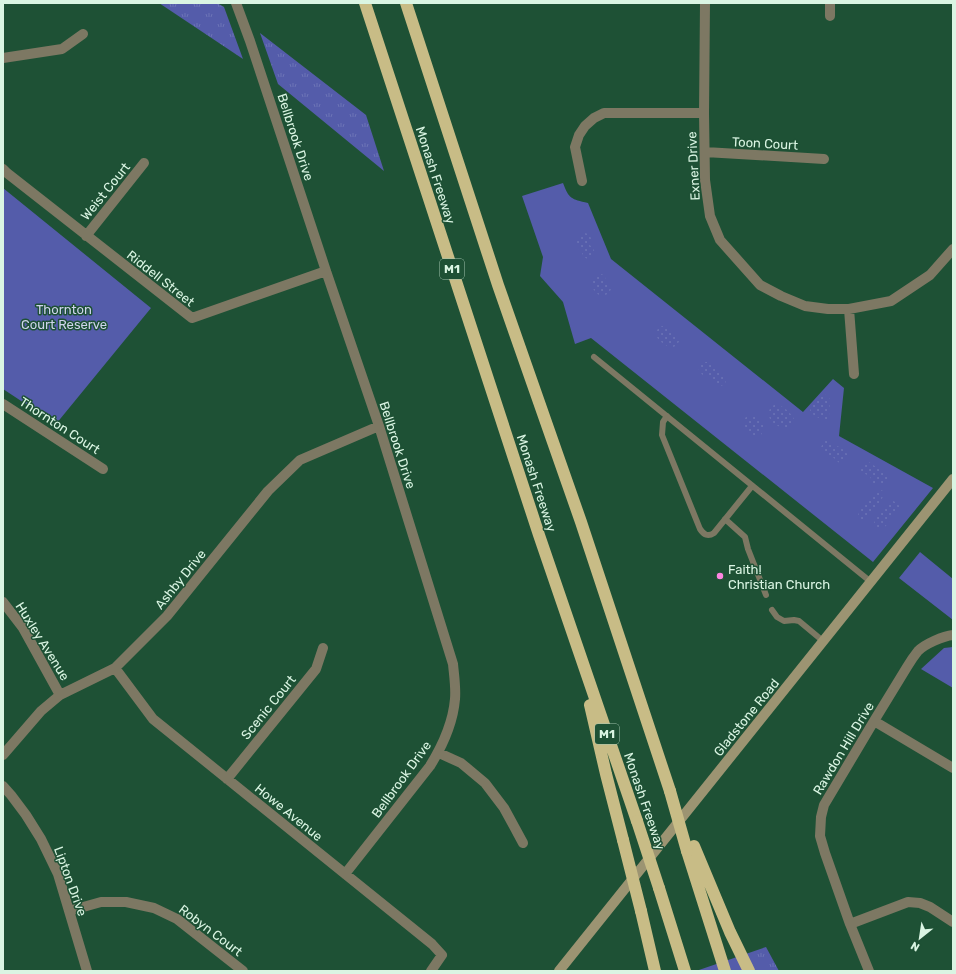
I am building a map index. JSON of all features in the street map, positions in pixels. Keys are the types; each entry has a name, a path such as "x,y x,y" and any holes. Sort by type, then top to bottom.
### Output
{"highway":[{"name":"Monash Freeway","path":"365,3 539,535 638,821 684,971"},
{"name":"Monash Freeway","path":"406,3 498,285 581,522 670,791 691,849 725,971"},
{"path":"578,648 606,774 656,971"},
{"path":"691,849 749,971"}],"main road":[{"name":"Gladstone Road","path":"559,971 871,582 950,490 953,479"}],"street":[{"name":"Bellbrook Drive","path":"236,3 379,426 453,664 455,699 450,723 438,753 426,772 345,874"},
{"name":"Exner Drive","path":"705,3 705,180 710,216 720,240 760,285 805,306 828,309 849,309 891,301 930,275 953,249"},
{"path":"830,3 830,16"},
{"path":"3,58 62,49 83,34"},
{"path":"582,181 575,147 578,135 594,118 604,113 704,113"},
{"name":"Toon Court","path":"705,152 824,159"},
{"name":"Weist Court","path":"86,236 144,163"},
{"name":"Riddell Street","path":"3,169 7,174 192,318 326,271"},
{"path":"849,309 854,374"},
{"name":"Thornton Court","path":"3,404 103,469"},
{"name":"Ashby Drive","path":"3,755 41,711 60,695 115,668 167,616 268,491 300,460 379,426"},
{"name":"Huxley Avenue","path":"3,602 23,628 60,695"},
{"name":"Rawdon Hill Drive","path":"869,971 850,924 825,854 820,836 821,817 824,805 918,650 932,642 953,634"},
{"name":"Scenic Court","path":"227,779 316,668 323,648"},
{"name":"Howe Avenue","path":"115,668 153,719 432,944 442,955 431,971"},
{"path":"874,721 953,768"},
{"path":"438,753 461,763 485,783 504,808 524,843"},
{"name":"Lipton Drive","path":"3,786 11,794 26,815 41,839 58,874 87,971"},
{"name":"Robyn Court","path":"69,911 101,902 126,902 154,908 177,919 243,971"},
{"path":"850,924 908,902 920,903 930,907 953,922"}],"lane":[{"path":"594,357 871,582"},
{"path":"667,416 663,422 662,435 700,529 703,533 707,535 714,533 752,486"},
{"path":"725,519 745,537 748,549 766,595"},
{"path":"772,610 777,617 784,621 794,620 799,622 823,642"}],"green space":[{"path":"159,3 217,3 224,7 243,59"},
{"path":"260,33 366,115 384,171 278,84"},
{"path":"563,183 571,198 588,203 611,259 803,412 833,379 844,388 839,436 933,488 873,562 591,338 575,344 563,302 540,276 543,257 522,196"},
{"name":"Thornton Court Reserve","path":"3,188 151,308 56,424 3,389"},
{"path":"585,233 591,238 589,244 594,250 594,255 589,259 584,256 576,243 577,238"},
{"path":"602,274 605,277 606,282 611,286 611,289 609,293 600,296 592,288 591,282 595,275"},
{"path":"662,326 672,331 680,339 679,342 672,348 661,342 656,336 656,332"},
{"path":"701,362 707,362 720,370 725,377 725,384 721,386 702,374 698,367"},
{"path":"823,394 830,400 829,417 827,419 817,417 810,411"},
{"path":"774,405 782,406 786,409 794,419 791,425 787,427 777,426 770,419 768,414"},
{"path":"748,415 757,417 764,422 765,428 761,435 757,436 750,434 746,429 744,422"},
{"path":"825,440 828,440 845,451 848,457 844,462 840,463 821,451 821,447"},
{"path":"866,461 887,475 888,478 885,482 876,485 872,482 869,476 860,471 861,465"},
{"path":"879,489 884,492 881,501 864,521 860,520 858,516 859,512"},
{"path":"892,500 898,504 900,508 899,511 885,527 877,529 874,523 877,516"},
{"path":"920,552 953,579 953,620 899,578"},
{"path":"953,647 953,688 921,669 944,648"},
{"path":"766,947 779,971 696,971"}],"place":[{"name":"Faith! Christian Church","path":"720,576"}]}
